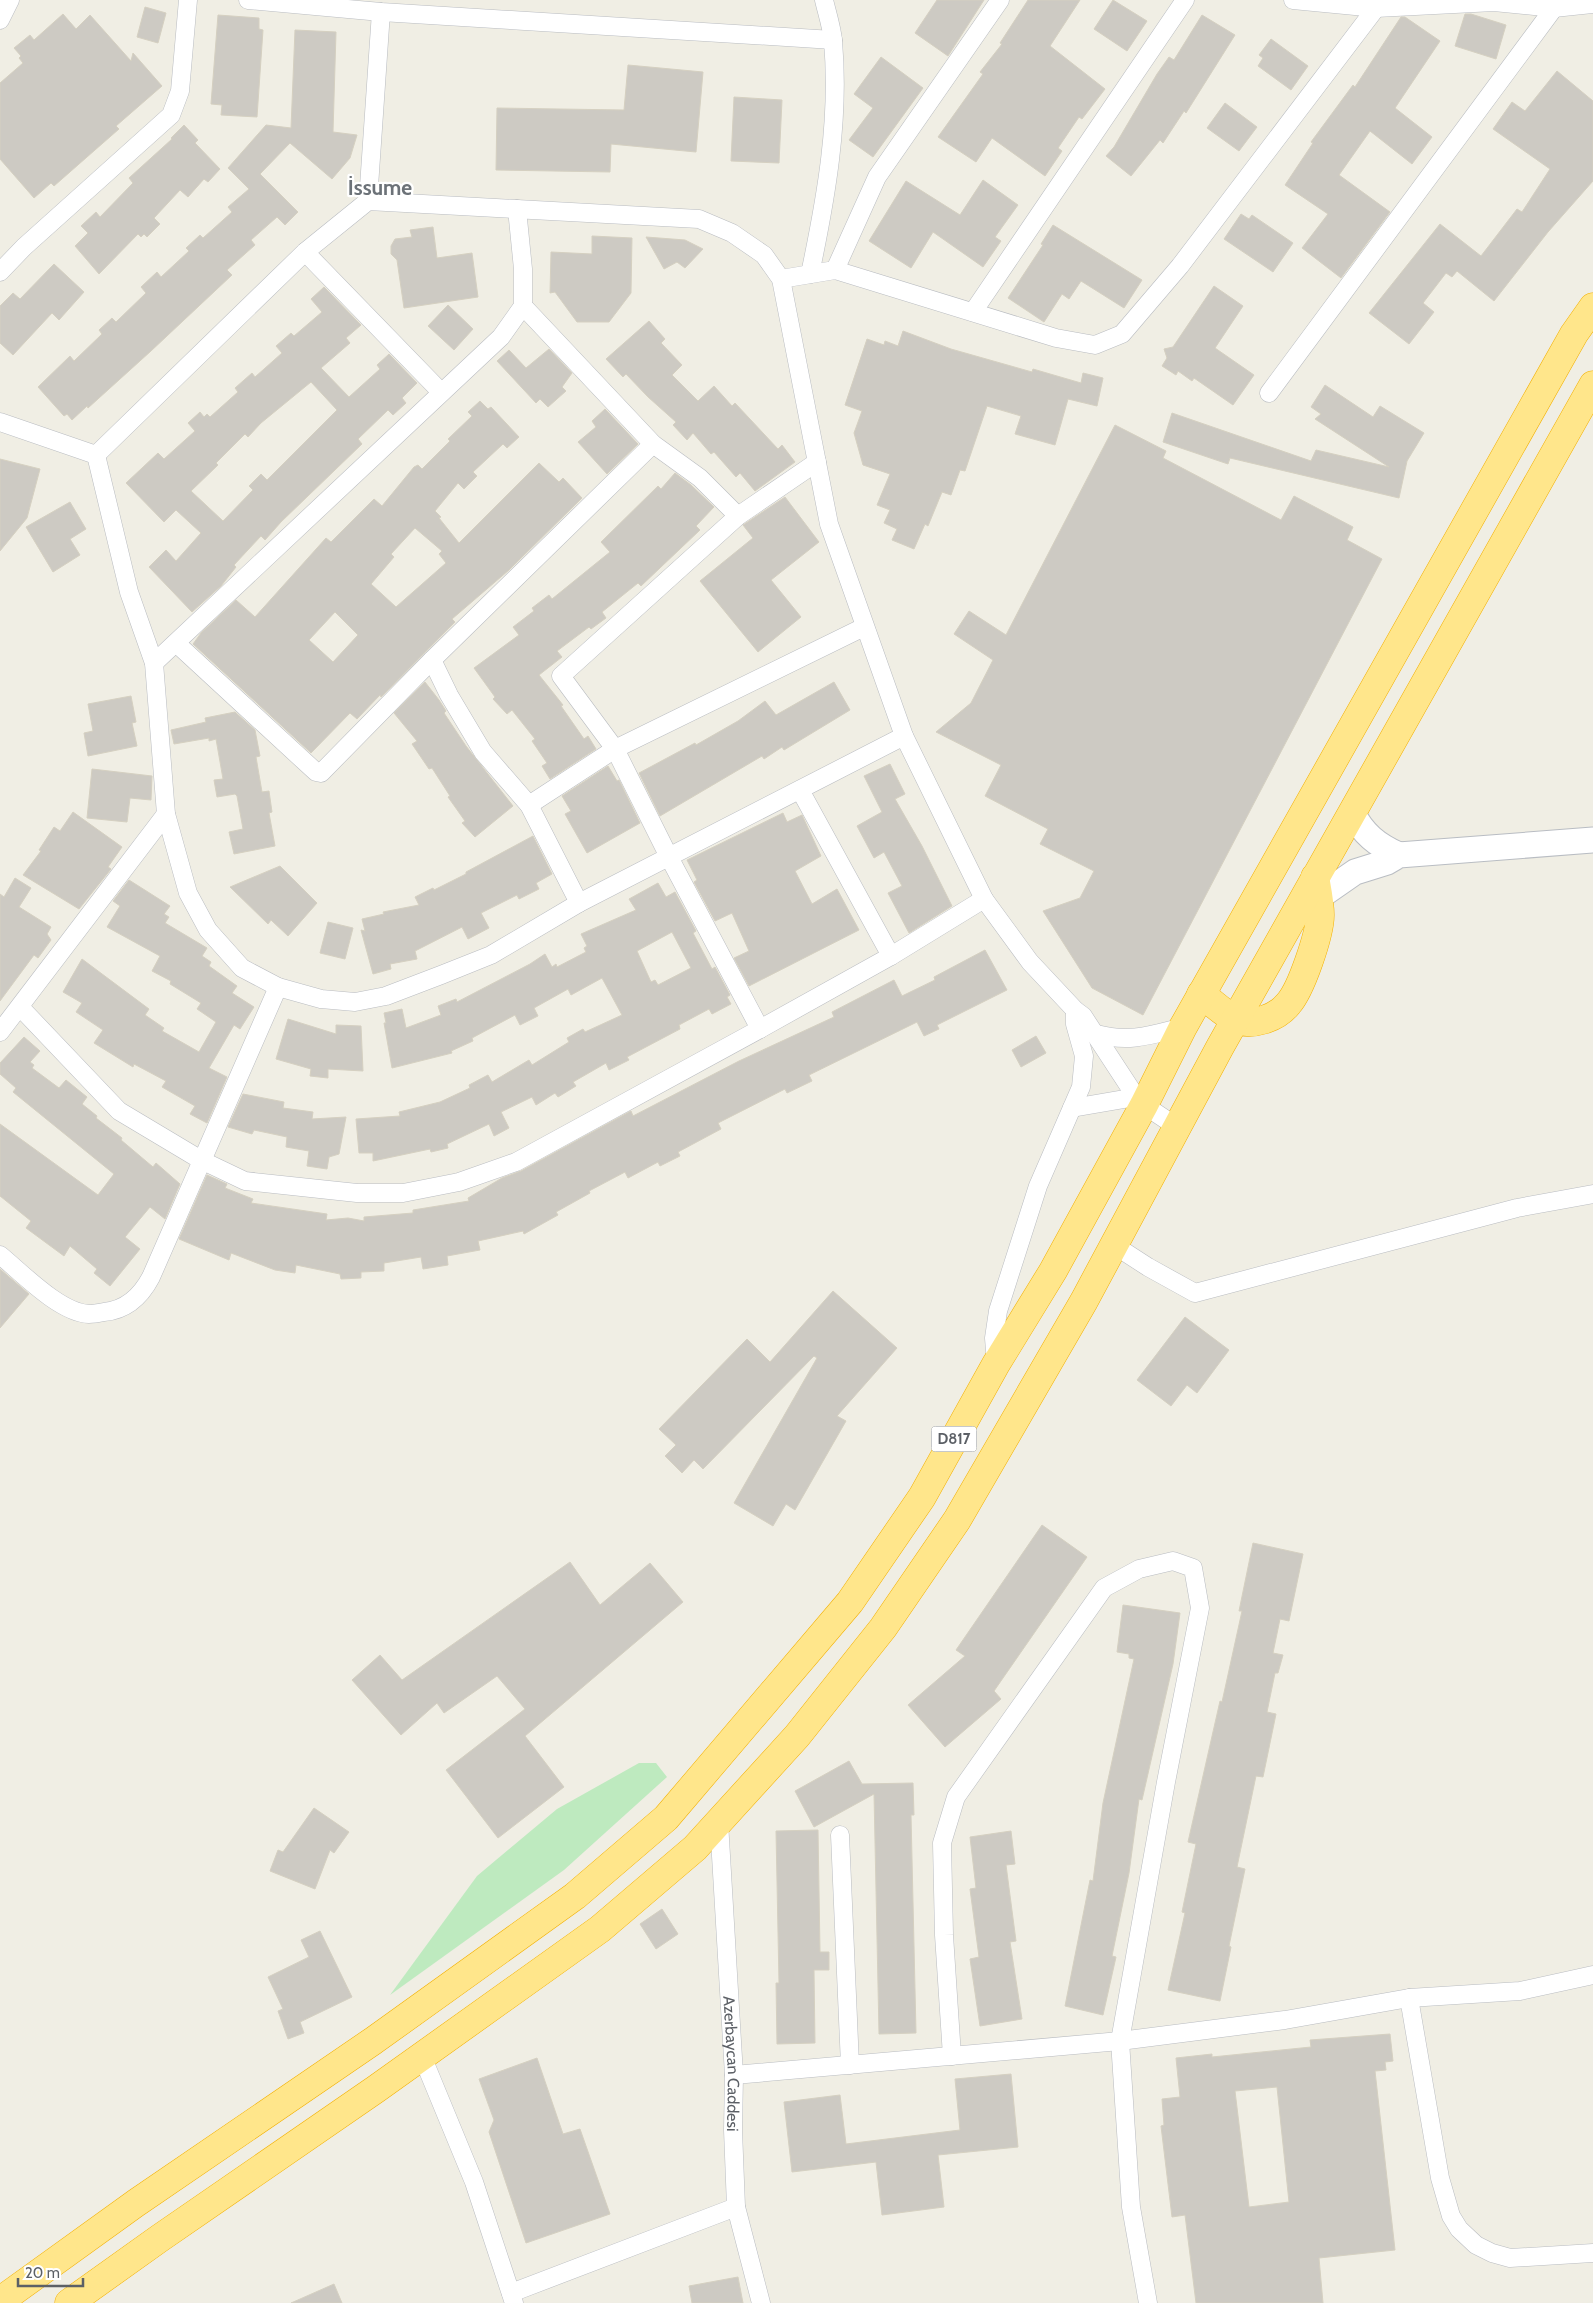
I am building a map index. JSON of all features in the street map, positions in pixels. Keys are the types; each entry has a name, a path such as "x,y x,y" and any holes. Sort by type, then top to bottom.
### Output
{"highway":[{"name":"D817","path":"0,2301 136,2203 374,2041 567,1901 666,1818 850,1602 922,1497 996,1364 1053,1271 1140,1101 1445,559 1574,334 1593,307"},
{"name":"D817","path":"69,2303 600,1929 695,1848 797,1736 889,1620 957,1520 1114,1245 1236,1019 1317,887 1352,812 1593,385"},
{"path":"1201,994 1236,1019 1256,1021 1267,1019 1278,1013 1288,1004 1296,992 1318,934 1320,915 1317,887"}],"street":[{"path":"0,20 10,0"},
{"path":"0,272 24,247 171,115 180,90 188,0"},
{"path":"248,0 381,12 833,40"},
{"path":"810,274 828,185 834,98 833,40 824,0"},
{"path":"835,270 878,177 1000,0"},
{"path":"973,312 1184,0"},
{"path":"1294,0 1375,4 1494,1 1554,8 1593,4"},
{"path":"781,279 835,270 1065,340 1095,344 1122,334 1180,266 1375,4"},
{"path":"1269,393 1554,8"},
{"path":"368,201 381,12"},
{"path":"96,455 305,252 368,201 699,219 732,233 764,255 781,279 829,524 904,736 984,899 1030,962 1075,1010 1083,1016 1140,1101 1177,1127"},
{"path":"154,663 440,391 501,337 523,306 517,209"},
{"path":"305,252 440,391"},
{"path":"523,306 654,444 700,478 738,516"},
{"path":"0,422 96,455"},
{"path":"176,642 316,772 321,773 432,660 654,444"},
{"path":"96,455 129,592 154,663 166,814 188,893 208,930 242,968 278,987 321,1000 355,1002 386,996 491,955 580,903 904,736"},
{"path":"760,1029 669,857 615,749 561,676 738,516 817,462"},
{"path":"530,805 615,749 864,627"},
{"path":"432,660 449,695 483,752 530,805 580,903"},
{"path":"800,790 891,956"},
{"path":"1352,812 1370,838 1399,855"},
{"path":"0,1032 166,814"},
{"path":"1317,887 1387,862 1399,855 1593,840"},
{"path":"20,1007 119,1110 201,1160 245,1181 357,1193 403,1193 459,1182 516,1162 891,956 984,899"},
{"path":"0,1255 61,1304 74,1310 88,1314 111,1312 131,1303 144,1290 151,1277 278,987"},
{"path":"996,1364 994,1338 998,1311 1038,1186 1080,1087 1084,1056 1075,1024 1075,1010"},
{"path":"1096,1034 1117,1039 1135,1039 1183,1026"},
{"path":"1072,1108 1140,1101"},
{"path":"1114,1245 1148,1267 1195,1292 1517,1208 1593,1194"},
{"path":"952,2056 944,1936 942,1843 956,1797 1104,1588 1139,1569 1173,1562 1192,1568 1200,1608 1166,1782 1120,2041 1130,2207 1148,2303"},
{"name":"Azerbaycan Caddesi","path":"719,1822 734,2075 733,2130 736,2207 761,2303"},
{"path":"840,1835 850,2065"},
{"path":"734,2075 1120,2041 1285,2020 1409,1998 1520,1991 1593,1975"},
{"path":"1409,1998 1440,2178 1451,2216 1459,2229 1476,2245 1492,2254 1510,2258 1593,2253"},
{"path":"422,2056 474,2182 513,2298 736,2207"}],"green space":[{"path":"639,1763 656,1763 667,1777 564,1870 390,1995 477,1876 557,1809"}],"building":[{"path":"937,0 984,0 948,56 915,33"},
{"path":"1028,0 1080,0 1050,46 1105,89 1082,119 1079,117 1058,148 1062,151 1045,176 992,138 976,162 938,137 983,74 980,72 1002,44 1000,43"},
{"path":"1113,0 1147,21 1127,51 1094,29"},
{"path":"145,7 166,13 158,43 137,37"},
{"path":"63,14 76,29 90,15 131,61 133,53 162,86 116,126 119,129 54,186 51,183 34,198 0,159 0,83 23,63 19,58 21,56 14,48 30,35 34,40"},
{"path":"1465,14 1471,14 1506,25 1496,59 1455,46"},
{"path":"218,15 259,18 259,29 263,30 257,117 221,115 222,105 211,104"},
{"path":"1202,15 1235,35 1186,113 1184,111 1163,143 1160,140 1131,176 1106,156 1114,147 1157,74 1169,57 1174,60"},
{"path":"1401,17 1405,17 1440,41 1395,108 1432,137 1412,164 1370,131 1339,175 1390,212 1341,278 1302,248 1328,214 1285,185 1313,143 1311,142 1353,85 1355,87"},
{"path":"295,30 336,32 333,132 357,135 350,158 332,179 290,143 260,174 298,212 285,225 277,217 251,240 255,245 227,270 232,275 151,351 72,420 67,414 64,416 38,387 70,356 74,361 102,334 99,330 112,318 116,322 146,293 141,287 157,272 161,277 189,251 186,248 200,235 203,238 232,212 228,207 249,189 228,168 266,125 291,128"},
{"path":"1271,39 1308,66 1291,90 1258,66 1263,58 1259,55"},
{"path":"881,57 923,88 873,157 849,140 873,108 854,94"},
{"path":"628,65 703,72 696,152 611,144 610,172 496,170 497,108 624,110"},
{"path":"1557,71 1593,101 1593,181 1548,232 1494,301 1457,271 1452,277 1446,273 1423,303 1434,312 1409,344 1369,313 1440,224 1481,256 1517,209 1522,212 1550,169 1493,129 1512,102 1525,111"},
{"path":"734,97 782,100 779,163 731,161"},
{"path":"1225,103 1257,127 1239,151 1207,128"},
{"path":"184,125 198,140 195,143 220,169 208,182 204,179 188,197 180,190 154,218 160,224 147,237 144,234 141,237 138,234 99,274 75,246 88,233 81,226 96,212 100,217 133,183 129,178 172,139"},
{"path":"983,180 1018,205 995,237 1001,241 983,267 933,232 911,268 869,241 906,181 960,215"},
{"path":"1241,214 1249,219 1252,215 1293,243 1273,272 1224,239"},
{"path":"1053,225 1142,280 1124,308 1081,281 1069,299 1062,294 1044,322 1008,298 1043,245 1041,244"},
{"path":"433,227 437,258 472,253 478,297 404,308 397,260 391,254 391,246 395,239 412,237 410,230"},
{"path":"592,236 632,238 631,293 609,322 577,322 555,292 550,293 551,252 592,254"},
{"path":"646,237 685,240 703,249 685,268 677,262 664,269"},
{"path":"54,264 84,292 59,320 52,313 13,355 0,343 0,306 13,293 20,299"},
{"path":"1214,286 1243,306 1215,348 1254,375 1233,405 1194,378 1192,381 1178,371 1176,375 1162,366 1167,358 1164,349 1173,347"},
{"path":"324,287 361,325 346,338 350,343 321,368 349,397 380,369 377,365 389,354 417,383 402,398 406,403 393,415 388,410 358,439 362,444 281,522 265,540 261,536 234,565 236,567 221,586 192,612 149,567 166,550 176,561 201,533 176,510 164,522 126,483 158,453 164,459 195,431 188,423 200,412 204,417 207,414 210,417 238,392 235,388 252,373 255,377 282,353 276,346 291,333 294,336 322,312 311,299","holes":["311,382 337,410 267,480 261,474 249,486 253,490 223,521 191,491 218,465 216,463 245,434 248,437 261,423"]},
{"path":"448,305 473,329 454,350 428,326"},
{"path":"649,321 665,339 661,343 682,365 672,375 698,401 714,386 732,406 735,403 778,449 782,445 795,462 755,491 740,473 736,477 714,452 711,454 693,433 687,440 673,425 676,422 626,374 623,377 606,359"},
{"path":"903,331 951,349 1032,372 1033,369 1081,383 1083,373 1103,378 1097,406 1068,399 1055,445 1015,434 1021,416 987,406 965,471 960,470 951,495 942,492 928,526 925,524 914,549 892,540 897,529 884,523 890,510 877,505 890,474 863,465 854,433 862,411 845,405 867,339 884,345 885,341 898,346"},
{"path":"549,349 572,373 562,387 566,391 548,407 540,399 536,403 497,361 509,350 526,368"},
{"path":"1325,385 1373,417 1380,406 1424,433 1407,461 1399,498 1230,458 1228,464 1163,442 1172,413 1311,461 1316,450 1389,467 1315,419 1321,414 1311,407"},
{"path":"480,401 488,409 491,407 519,437 507,448 503,444 473,472 477,476 464,489 458,483 435,511 459,543 539,463 559,482 563,478 582,498 509,570 452,619 455,622 381,697 380,695 357,719 350,713 311,753 193,644 201,633 236,600 255,617 326,538 331,542 374,499 382,506 414,467 418,465 422,469 450,441 448,439 472,416 468,412","holes":["415,528 442,551 439,554 446,563 396,607 371,584 394,557 391,554","335,612 358,635 333,662 309,640"]},
{"path":"605,409 638,444 607,474 578,442 596,427 592,421"},
{"path":"1115,425 1166,451 1163,458 1281,520 1294,496 1353,527 1347,540 1382,559 1143,1015 1092,988 1043,911 1080,898 1094,871 1040,844 1048,829 985,796 1001,765 936,732 971,703 993,660 954,634 969,611 1006,635"},
{"path":"0,459 40,469 27,518 0,551"},
{"path":"675,473 714,507 696,526 700,530 641,586 638,583 602,612 606,618 591,629 589,627 557,651 562,657 539,675 563,705 561,706 584,739 588,736 596,749 550,779 542,766 547,763 532,741 535,739 512,710 507,714 493,699 495,697 474,668 519,635 513,627 534,611 532,608 549,595 552,599 610,552 601,542 658,486 661,489"},
{"path":"785,497 819,542 771,580 801,617 758,652 700,581 753,538 743,525"},
{"path":"70,502 86,529 70,539 80,555 53,572 26,527"},
{"path":"425,682 439,700 446,711 444,713 466,746 513,806 475,837 462,823 465,821 448,797 450,796 432,768 429,769 412,744 417,741 394,713"},
{"path":"834,682 850,710 784,750 782,747 764,759 762,756 660,816 639,773 695,743 696,745 738,721 765,701 776,715"},
{"path":"131,696 136,722 132,723 137,746 88,756 84,733 93,731 88,704"},
{"path":"235,712 255,730 260,756 256,757 262,792 269,791 272,812 269,813 275,846 234,854 229,832 243,829 237,796 235,794 217,797 214,780 223,779 216,739 209,741 209,738 174,744 171,730 206,722 205,718"},
{"path":"890,764 905,794 895,799 922,846 952,906 909,933 888,893 902,886 884,852 874,858 857,826 882,812 864,776"},
{"path":"608,766 617,781 619,780 640,823 587,853 565,814 571,811 562,796"},
{"path":"92,769 152,776 151,800 130,798 127,822 87,818"},
{"path":"73,812 122,847 108,867 111,869 79,909 23,875 41,851 39,850 54,827 60,831"},
{"path":"783,813 787,822 802,815 821,856 795,871 812,904 837,889 859,930 749,986 734,958 749,951 732,913 715,921 694,882 697,880 687,860"},
{"path":"533,836 552,874 536,883 539,889 519,899 517,895 481,913 489,928 468,939 462,927 415,951 417,959 390,964 391,969 373,974 361,930 365,931 362,919 384,914 383,912 419,905 415,897 466,874 466,872"},
{"path":"280,866 317,903 288,936 271,920 268,924 230,887"},
{"path":"15,878 31,888 19,907 51,927 47,934 51,940 38,958 34,955 0,1001 0,894 4,897"},
{"path":"129,880 170,906 164,914 169,917 165,923 207,948 202,956 211,962 209,966 237,986 232,993 254,1007 240,1029 234,1025 209,1068 227,1077 207,1123 190,1114 195,1106 162,1087 166,1081 134,1064 133,1067 94,1043 103,1030 76,1012 82,1003 63,992 82,959 149,1009 145,1015 164,1028 162,1031 199,1052 216,1022 197,1009 201,1003 170,984 171,981 152,971 160,956 107,927 120,906 113,901"},
{"path":"658,883 666,897 675,892 696,931 693,933 712,969 715,967 730,995 727,997 731,1004 712,1014 709,1009 679,1025 680,1029 627,1057 629,1060 609,1070 606,1063 573,1082 576,1086 558,1097 555,1093 536,1105 532,1097 501,1112 509,1128 494,1136 489,1124 447,1144 448,1148 431,1152 430,1149 373,1161 373,1153 359,1153 356,1119 400,1116 399,1112 440,1102 470,1088 469,1085 488,1075 492,1082 529,1060 532,1065 569,1042 567,1038 583,1029 585,1032 622,1015 602,978 571,995 568,989 534,1008 538,1016 520,1025 515,1015 472,1038 473,1041 451,1051 452,1053 392,1068 384,1013 402,1009 406,1028 441,1015 438,1006 456,999 457,1002 530,964 545,954 552,967 556,964 557,967 586,952 584,948 587,946 581,934 636,910 629,899","holes":["672,932 691,968 658,985 655,980 651,982 637,951"]},
{"path":"328,922 353,928 345,959 320,953"},
{"path":"985,950 1007,990 937,1025 939,1029 924,1036 917,1022 809,1075 812,1081 787,1093 785,1089 718,1123 721,1129 678,1152 680,1156 660,1166 658,1162 628,1178 625,1172 589,1191 590,1193 556,1212 558,1215 524,1234 523,1231 478,1241 480,1250 447,1256 448,1265 423,1269 421,1257 384,1263 384,1271 361,1272 361,1278 341,1279 340,1274 296,1265 295,1273 275,1270 231,1253 229,1260 179,1239 207,1175 227,1184 225,1188 253,1199 251,1203 327,1214 326,1220 348,1218 364,1221 364,1217 413,1213 413,1210 469,1201 468,1198 502,1178 521,1171 631,1111 633,1116 739,1061 834,1017 832,1012 894,980 902,996 935,980 934,977"},
{"path":"288,1019 336,1034 336,1025 361,1026 363,1071 328,1069 328,1078 310,1076 311,1069 276,1059"},
{"path":"1036,1036 1046,1053 1021,1067 1012,1050"},
{"path":"24,1037 40,1051 30,1062 34,1065 32,1068 59,1088 66,1080 87,1097 82,1104 97,1116 96,1118 122,1138 121,1140 153,1167 156,1163 180,1184 165,1219 150,1207 125,1237 140,1249 110,1286 94,1273 97,1269 70,1246 64,1256 26,1228 31,1221 0,1196 0,1124 98,1195 114,1174 13,1092 16,1088 0,1074 0,1063"},
{"path":"243,1094 284,1102 283,1108 313,1112 312,1119 346,1117 339,1154 329,1157 327,1169 307,1166 309,1151 286,1147 287,1137 254,1130 252,1134 228,1127"},
{"path":"0,1269 29,1294 0,1328"},
{"path":"833,1291 897,1348 837,1416 846,1421 795,1510 786,1504 773,1526 734,1503 817,1358 814,1356 703,1469 694,1460 682,1473 665,1456 676,1445 659,1429 747,1339 770,1362"},
{"path":"1185,1317 1229,1350 1197,1393 1187,1385 1171,1406 1137,1380"},
{"path":"1042,1525 1087,1557 994,1691 1001,1699 945,1747 908,1705 965,1656 956,1650"},
{"path":"1253,1543 1303,1554 1289,1621 1280,1619 1273,1653 1283,1655 1278,1673 1275,1673 1267,1712 1276,1714 1263,1777 1256,1776 1237,1867 1245,1869 1220,2001 1168,1990 1185,1913 1182,1912 1196,1844 1188,1842 1242,1611 1239,1611"},
{"path":"570,1562 600,1605 650,1563 683,1602 525,1736 564,1787 498,1838 446,1770 525,1709 497,1676 444,1713 437,1703 401,1735 352,1680 380,1655 402,1680"},
{"path":"1123,1605 1180,1613 1173,1664 1142,1800 1139,1799 1129,1873 1112,1956 1116,1957 1103,2015 1065,2006 1090,1880 1093,1881 1103,1803 1134,1659 1129,1658 1129,1654 1117,1652"},
{"path":"849,1761 862,1784 913,1783 914,1815 911,1815 916,2033 879,2034 874,1794 814,1827 795,1791"},
{"path":"314,1808 349,1832 334,1853 330,1850 315,1889 270,1871 278,1850 283,1852"},
{"path":"818,1830 820,1952 829,1952 829,1970 814,1970 815,2043 777,2044 776,1983 779,1983 776,1831"},
{"path":"1011,1831 1015,1864 1006,1865 1016,1941 1010,1942 1022,2019 980,2026 970,1959 979,1957 970,1889 976,1888 970,1837"},
{"path":"662,1909 678,1934 656,1949 640,1924"},
{"path":"320,1931 352,1997 300,2022 304,2033 288,2039 278,2011 283,2009 268,1977 309,1957 301,1940"},
{"path":"1390,2034 1393,2061 1385,2062 1386,2070 1375,2071 1395,2250 1319,2258 1323,2303 1196,2303 1185,2215 1172,2217 1161,2126 1164,2125 1162,2099 1180,2097 1176,2058 1212,2054 1212,2057 1311,2047 1310,2040","holes":["1277,2087 1289,2202 1249,2207 1235,2091"]},
{"path":"537,2058 563,2134 580,2129 610,2214 526,2243 489,2132 494,2120 479,2079"},
{"path":"1011,2074 1018,2147 938,2155 944,2207 882,2215 876,2162 792,2172 784,2102 840,2095 846,2144 960,2130 955,2079"},
{"path":"738,2277 743,2303 692,2303 689,2286"},
{"path":"334,2284 342,2303 291,2303"}],"district":[{"name":"İssume","path":"380,188"}]}
